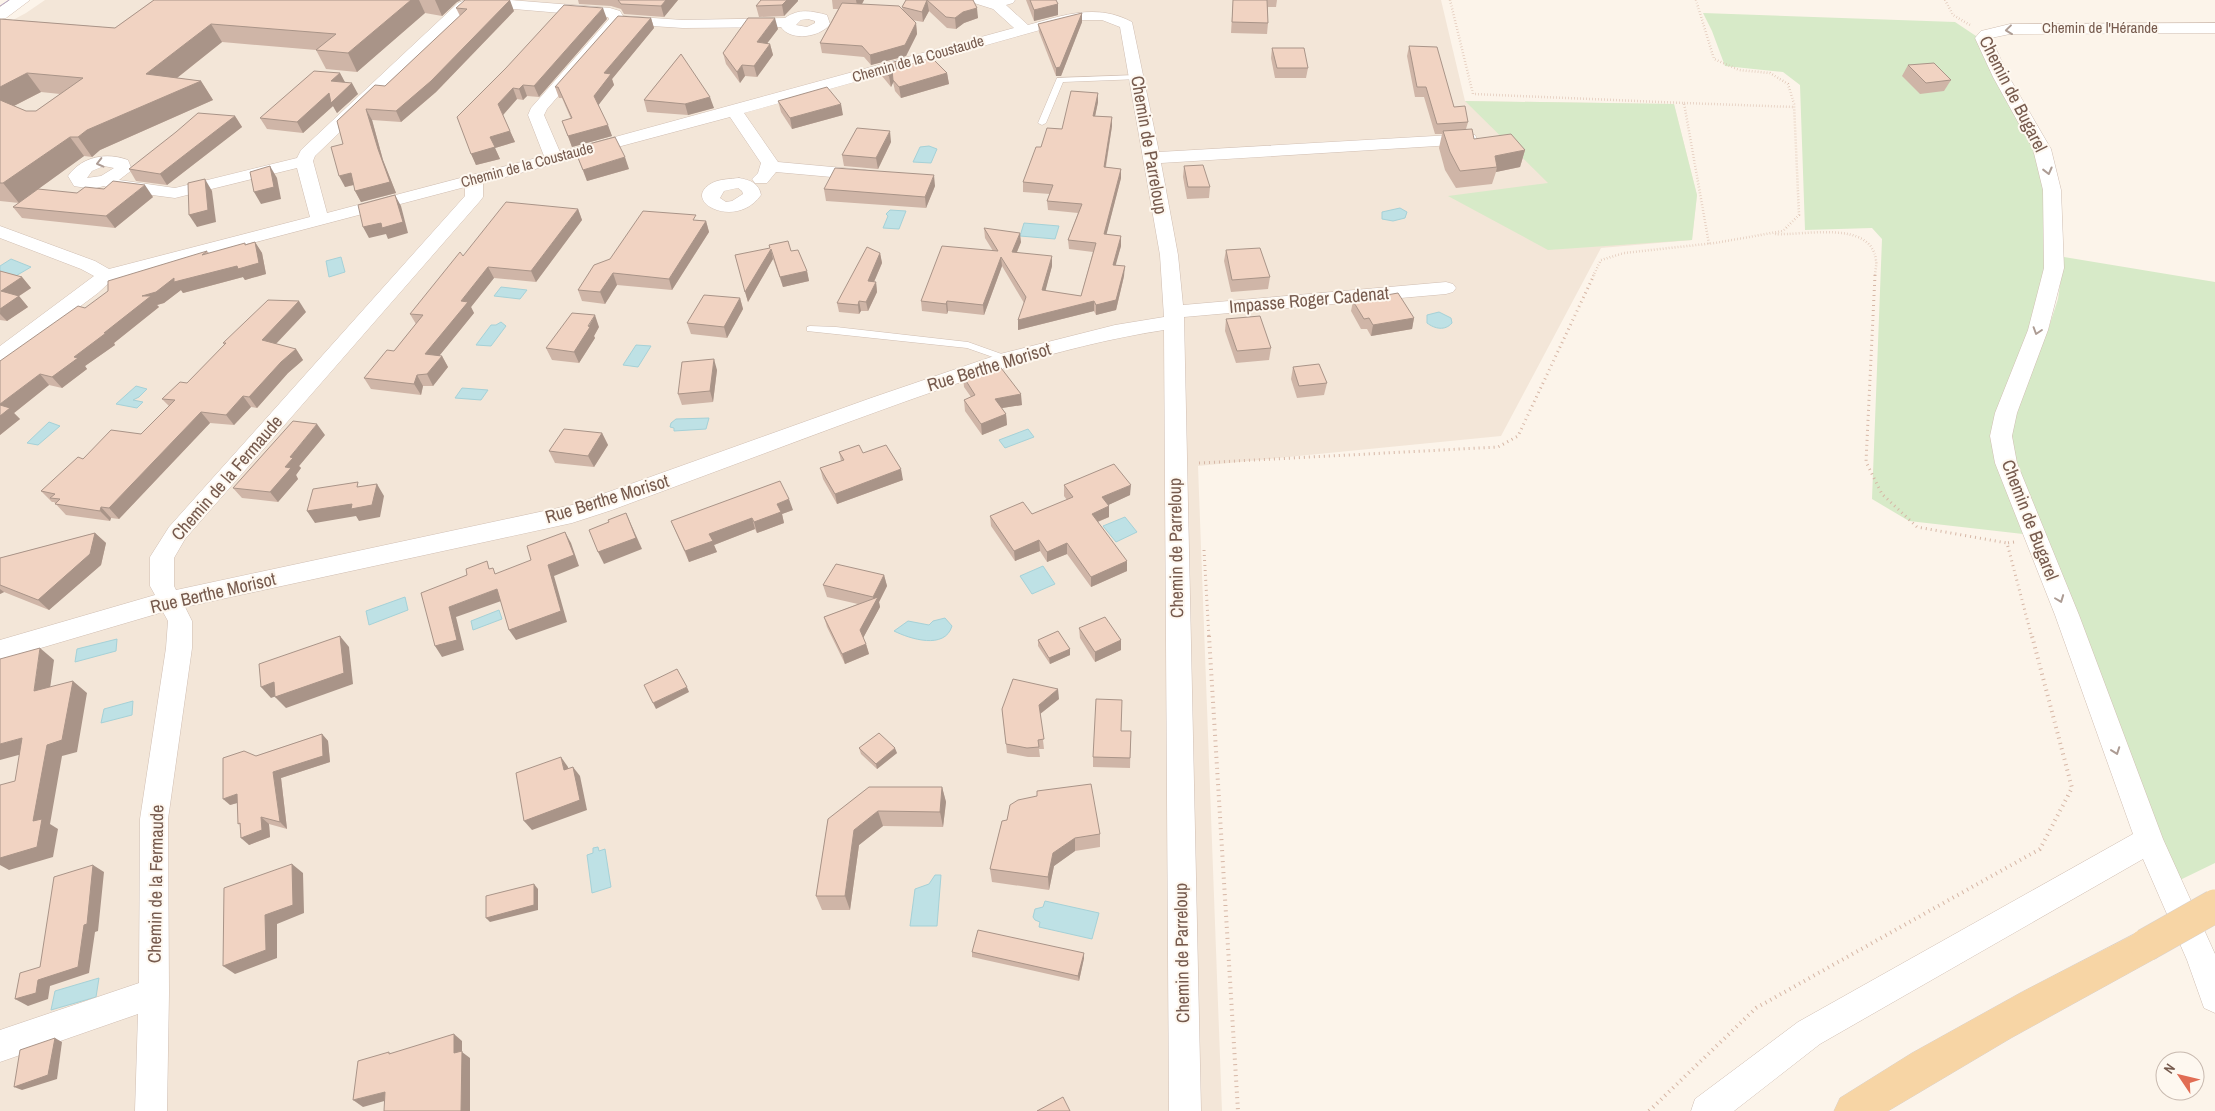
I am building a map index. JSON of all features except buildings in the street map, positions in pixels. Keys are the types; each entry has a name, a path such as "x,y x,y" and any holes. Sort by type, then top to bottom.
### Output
{"main road":[{"path":"0,14 22,0"},
{"path":"1854,1111 1914,1072 2215,906"}],"street":[{"path":"979,0 986,4 1003,2"},
{"path":"320,221 304,161 307,154 467,1 610,12 615,14 617,20"},
{"path":"1003,2 999,7 1025,30"},
{"name":"Chemin de la Coustaude","path":"106,275 159,264 734,111 1025,30 1082,16 1121,14"},
{"name":"Chemin de Parreloup","path":"1121,14 1127,24 1169,255 1174,317 1185,1111"},
{"path":"617,20 690,24 789,22"},
{"path":"554,158 536,115 539,108 617,20"},
{"name":"Chemin de l'Hérande","path":"1986,34 2010,29 2215,28"},
{"name":"Chemin de Bugarel","path":"1986,34 1983,38 2001,77 2042,149 2052,190 2054,268 2038,330 2006,413 2001,436 2006,463 2037,539 2149,840 2202,959 2214,991"},
{"path":"734,111 770,163 766,175 750,187"},
{"path":"1151,158 1469,139"},
{"path":"107,180 114,185 175,193 304,161"},
{"path":"769,166 878,176"},
{"name":"Chemin de la Fermaude","path":"151,1111 154,993 154,819 179,648 180,621 162,586 162,556 177,533 474,197 474,179"},
{"path":"0,232 88,265 106,275 91,289 4,350"},
{"name":"Impasse Roger Cadenat","path":"1174,317 1446,288"},
{"name":"Rue Berthe Morisot","path":"0,650 169,601 588,509 879,403 1007,359 1174,317"},
{"path":"1707,1111 1809,1033 2149,840"},
{"path":"0,1046 154,993"}],"lane":[{"path":"1042,123 1060,80 1136,77"},
{"path":"810,329 836,330 968,345 1007,359"}],"path":[{"path":"1450,0 1473,94 1794,107"},
{"path":"1199,473 1198,463 1498,447 1518,436 1601,260 1624,253 1709,244 1783,231 1799,214 1794,107 1788,84 1770,73 1739,70 1714,59 1696,0"},
{"name":"Chemin de Bugarel","path":"1945,0 1953,14 1986,34"},
{"path":"1684,103 1709,244"},
{"path":"1772,233 1785,236 1844,233 1863,239 1876,259 1866,462 1882,494 1918,528 2007,543 2037,539"},
{"path":"1203,542 1238,1111"},
{"path":"1649,1111 1756,1008 2040,849 2072,788 2007,543"}],"shaded area":[{"path":"45,0 1441,0 1465,101 1674,104 1697,195 1692,240 1601,248 1501,436 1198,466 1222,1111 0,1111 0,27"}],"green space":[{"path":"1703,13 1955,22 1979,38 2043,168 2051,266 2001,409 2023,534 1909,521 1872,499 1882,239 1872,228 1805,230 1800,85 1783,72 1725,66"},
{"path":"1465,101 1674,104 1697,195 1692,240 1548,250 1448,196 1548,183"},
{"path":"2064,257 2215,282 2215,863 2180,880 2159,839 2014,467 2009,438 2011,416 2047,333 2058,299"}],"water":[{"path":"929,146 937,149 931,163 913,162 920,147"},
{"path":"1400,208 1407,212 1405,218 1393,221 1382,219 1382,212"},
{"path":"890,210 906,211 899,229 883,228 888,216 886,214"},
{"path":"1024,223 1059,226 1055,239 1020,236"},
{"path":"341,257 345,272 329,277 326,261"},
{"path":"11,259 31,267 14,277 0,272 0,266"},
{"path":"501,287 527,290 520,299 494,296"},
{"path":"1439,312 1451,318 1452,323 1449,326 1440,328 1433,327 1427,323 1427,315"},
{"path":"501,322 506,326 491,346 476,345 491,325"},
{"path":"636,345 651,346 638,367 623,365"},
{"path":"136,386 147,389 133,400 143,402 137,408 116,404"},
{"path":"462,388 488,390 481,400 455,398"},
{"path":"709,418 706,429 674,431 674,428 670,427 671,423 676,419"},
{"path":"49,422 60,426 38,445 27,443"},
{"path":"1028,429 1034,437 1005,448 999,440"},
{"path":"1125,517 1137,532 1116,542 1103,526"},
{"path":"1043,566 1055,584 1032,594 1020,576"},
{"path":"405,597 408,610 369,625 366,611"},
{"path":"499,610 502,619 473,630 471,621"},
{"path":"945,618 952,626 942,638 935,640 918,639 894,631 908,621 929,625 933,621"},
{"path":"117,639 116,651 75,662 77,649"},
{"path":"133,701 132,715 101,723 104,709"},
{"path":"598,847 599,851 605,849 611,887 592,893 587,855 593,853 593,848"},
{"path":"935,875 941,875 937,926 910,926 915,889 929,884"},
{"path":"1045,901 1099,913 1092,939 1039,927 1040,922 1033,917 1035,909 1043,907"},
{"path":"99,978 96,997 51,1010 55,991"}],"tram line":[{"path":"0,6 9,0"}]}
